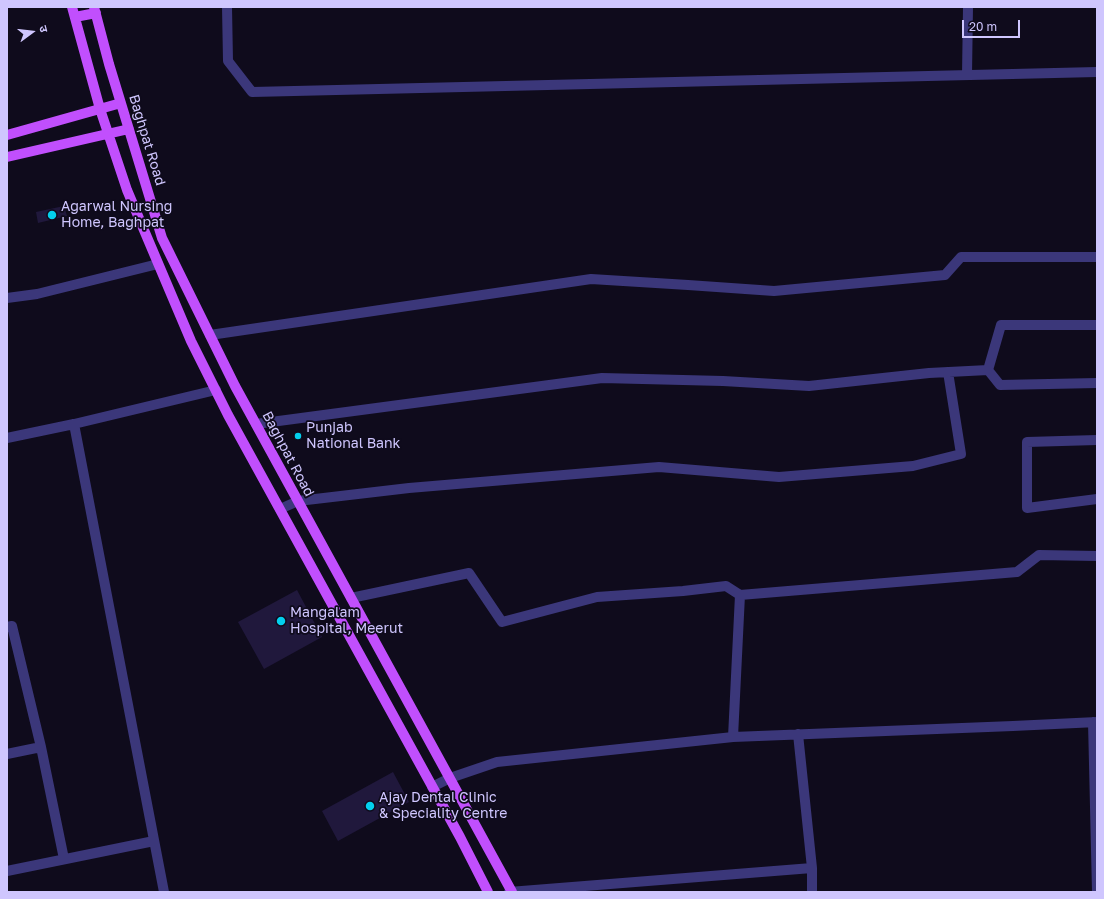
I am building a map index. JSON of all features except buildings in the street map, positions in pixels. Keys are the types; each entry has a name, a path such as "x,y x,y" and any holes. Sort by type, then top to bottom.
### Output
{"main road":[{"path":"72,7 100,109 127,190 191,341 280,509 460,836 488,892"},
{"path":"75,17 95,10"},
{"name":"Baghpat Road","path":"95,10 109,64 162,238 235,386 511,892"},
{"path":"7,135 121,103"},
{"path":"7,157 129,129"}],"street":[{"path":"227,7 228,61 252,92 1097,72"},
{"path":"967,75 968,7"},
{"path":"210,335 591,279 774,291 945,275 961,257 1097,257"},
{"path":"7,298 37,294 158,264"},
{"path":"988,370 1001,325 1097,325"},
{"path":"256,424 602,378 723,381 809,386 929,373 988,370"},
{"path":"988,370 1000,385 1097,383"},
{"path":"280,509 298,501 409,488 659,467 779,477 913,466 961,454 948,372"},
{"path":"7,438 74,424 216,390"},
{"path":"74,424 164,892"},
{"path":"1097,440 1027,442 1027,508 1097,499"},
{"path":"351,598 469,573 502,622 597,597 683,591 726,586 740,595 1017,572 1039,556 1097,556"},
{"path":"733,737 740,595"},
{"path":"7,627 12,626 41,748 64,859"},
{"path":"432,787 450,778 497,762 733,737 1095,722 1097,892"},
{"path":"798,734 812,868 812,892"},
{"path":"7,754 41,748"},
{"path":"7,871 154,841"},
{"path":"511,892 812,868"}],"place":[{"name":"Agarwal Nursing Home, Baghpat","path":"52,215"},
{"name":"Punjab National Bank","path":"298,436"},
{"name":"Mangalam Hospital, Meerut","path":"281,621"},
{"name":"Ajay Dental Clinic & Speciality Centre","path":"370,806"}]}
